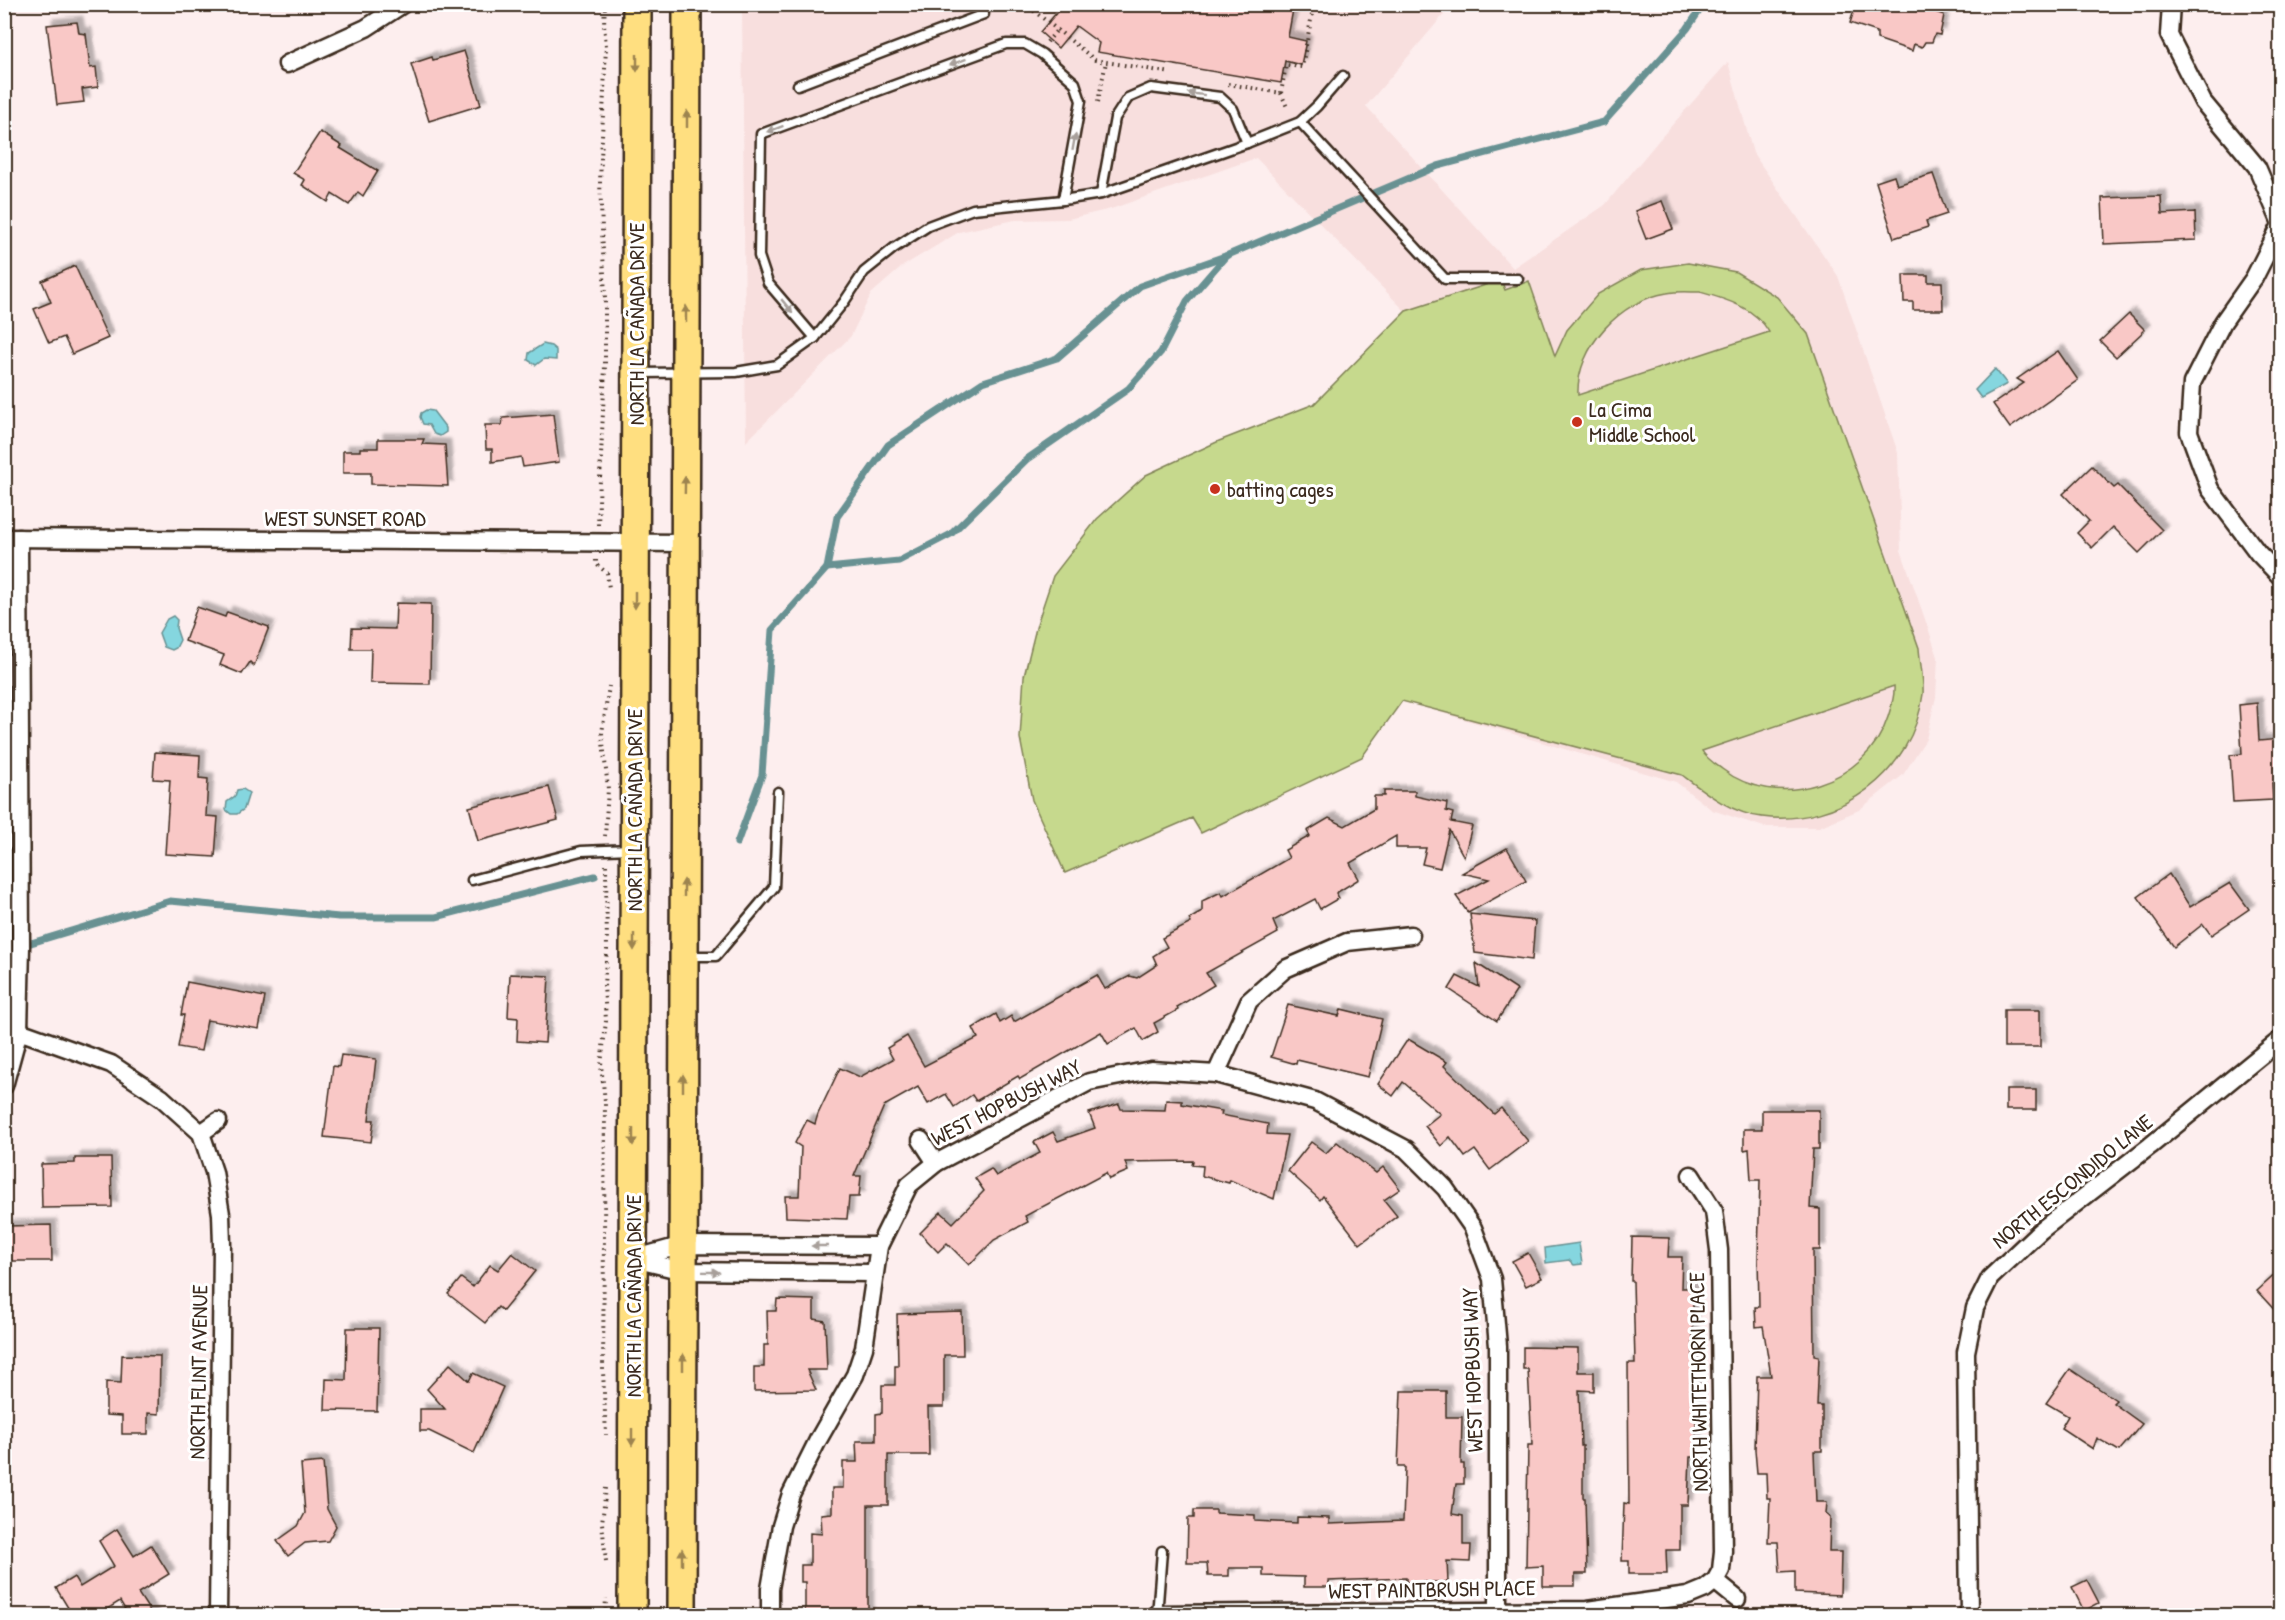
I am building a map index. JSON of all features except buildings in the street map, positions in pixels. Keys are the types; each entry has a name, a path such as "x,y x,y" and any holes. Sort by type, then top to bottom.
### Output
{"main road":[{"name":"NORTH LA CAÑADA DRIVE","path":"632,1616 637,4"},
{"path":"682,1616 687,4"}],"street":[{"path":"287,64 366,28 403,4"},
{"path":"2171,4 2169,35 2204,102 2257,168 2280,221"},
{"path":"2280,227 2254,278 2223,322 2192,383 2188,432 2210,489 2258,553 2280,576"},
{"path":"4,1086 19,1031 21,946 12,538"},
{"name":"WEST SUNSET ROAD","path":"12,538 685,543"},
{"path":"1216,1074 1249,1001 1285,969 1347,942 1411,935"},
{"name":"NORTH FLINT AVENUE","path":"19,1031 111,1064 162,1098 201,1133 214,1172 221,1214 218,1616"},
{"name":"NORTH ESCONDIDO LANE","path":"1969,1616 1965,1352 1975,1308 1990,1278 2040,1231 2150,1146 2280,1040"},
{"name":"WEST HOPBUSH WAY","path":"770,1616 770,1589 781,1526 791,1494 855,1375 864,1348 873,1273 879,1246 909,1185 936,1163 1089,1082 1151,1070 1216,1074 1315,1101 1406,1149 1445,1188 1473,1228 1492,1279 1498,1346 1498,1611"},
{"path":"201,1133 218,1121"},
{"path":"921,1140 936,1163"},
{"name":"NORTH WHITETHORN PLACE","path":"1691,1175 1714,1211 1719,1250 1723,1551 1721,1570 1710,1585"},
{"path":"633,1258 683,1258 879,1246"},
{"path":"633,1258 683,1258 873,1273"},
{"path":"1710,1585 1737,1599"},
{"name":"WEST PAINTBRUSH PLACE","path":"1157,1615 1587,1610 1688,1596 1710,1585"}],"lane":[{"path":"798,85 984,14"},
{"path":"815,338 768,283 759,256 761,134 1006,44 1025,44 1042,54 1075,83 1081,101 1063,200"},
{"path":"637,373 736,372 777,365 815,338 844,302 864,272 894,248 928,226 973,208 1063,200 1101,194 1247,143 1300,122 1343,76"},
{"path":"1101,194 1115,118 1128,98 1151,88 1220,97 1233,108 1247,143"},
{"path":"1300,122 1445,279 1518,279"},
{"path":"683,956 716,956 774,887 778,792"},
{"path":"472,880 581,851 634,849"},
{"path":"1157,1615 1162,1551"}],"path":[{"path":"605,4 606,46 600,182 605,366 596,564 607,573 610,591"},
{"path":"1286,65 1302,68 1314,4"},
{"path":"1029,7 1095,60"},
{"path":"1046,43 1057,30"},
{"path":"1098,102 1107,62"},
{"path":"1281,93 1287,107"},
{"path":"607,1444 603,1371 606,1101 601,1065 606,1022 604,984 607,950 607,881 604,850 608,789 602,733 609,676"},
{"path":"606,1486 602,1523 606,1562"},
{"path":"605,1616 606,1594"}],"shaded area":[{"name":"La Cima Middle School","path":"742,5 1452,5 1366,106 1513,268 1605,205 1728,62 1753,153 1838,276 1898,453 1901,550 1938,657 1936,697 1926,739 1903,775 1859,810 1819,827 1764,827 1712,810 1676,782 1402,701 1362,757 1201,833 1192,818 1065,873 1032,800 1020,738 1024,677 1037,624 1053,576 1097,519 1146,475 1219,441 1314,404 1405,311 1256,158 1111,209 1068,219 1015,220 959,232 903,266 871,294 851,336 746,442"}],"green space":[{"path":"1688,263 1736,272 1777,297 1808,334 1919,648 1923,694 1916,722 1905,748 1888,770 1868,789 1845,803 1819,813 1791,818 1762,817 1729,807 1682,775 1402,701 1362,757 1201,833 1192,818 1065,873 1032,800 1020,738 1024,676 1037,624 1053,576 1097,519 1146,475 1219,441 1314,404 1406,311 1501,280 1505,290 1529,281 1555,356 1567,330 1598,294 1641,270","holes":["1671,292 1700,292 1748,310 1763,323 1769,332 1578,395 1579,377 1593,343 1618,316 1633,305 1650,297","1894,686 1888,717 1877,740 1861,759 1841,774 1818,784 1793,789 1768,788 1744,782 1716,765 1702,751"]}],"water":[{"path":"543,344 556,350 556,360 544,359 536,365 528,360 529,353"},
{"path":"1995,369 2007,384 1981,398 1975,390"},
{"path":"426,410 433,411 446,428 446,432 440,436 434,434 429,425 423,424 420,417 421,413"},
{"path":"173,616 177,620 176,628 180,640 176,648 172,650 164,647 159,633 167,619"},
{"path":"243,789 249,793 244,809 237,814 231,814 226,810 227,802 235,796 237,790"},
{"path":"1579,1243 1582,1264 1574,1265 1569,1260 1546,1263 1545,1248"}],"waterway":[{"path":"737,843 762,775 772,630 827,568 837,517 888,445 983,382 1057,358 1140,286 1228,255 1438,166 1604,122 1687,29 1704,4"},
{"path":"827,568 899,561 951,534 1027,459 1128,389 1161,352 1187,301 1226,256"},
{"path":"4,949 170,901 339,917 436,917 595,876"}],"place":[{"name":"La Cima Middle School","path":"1577,422"},
{"name":"batting cages","path":"1215,489"}]}
